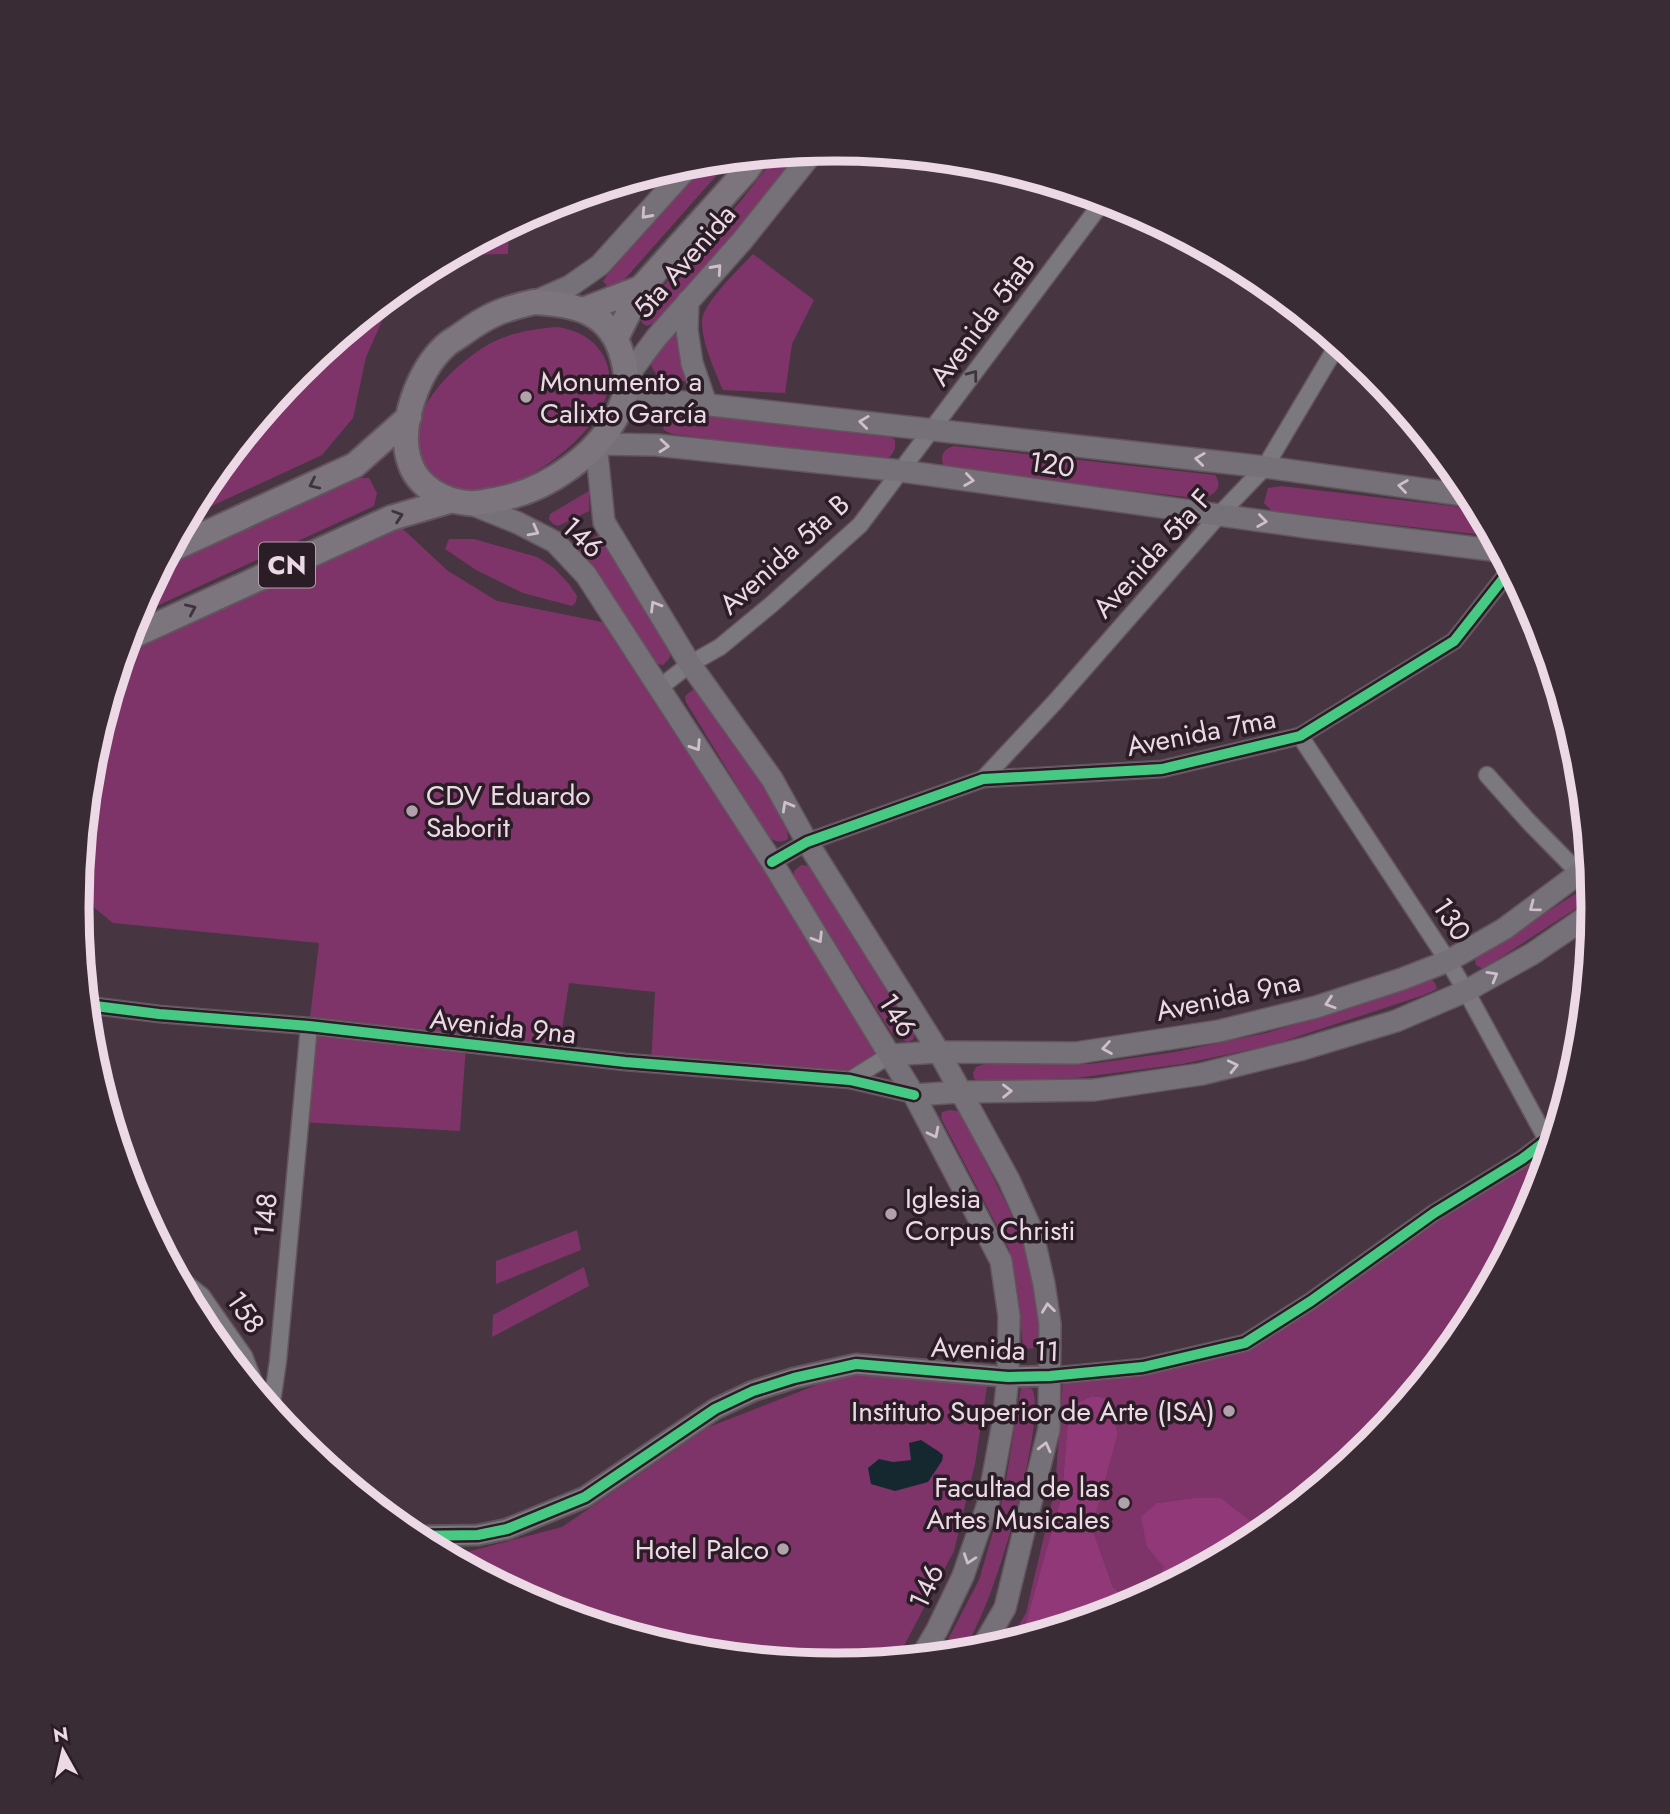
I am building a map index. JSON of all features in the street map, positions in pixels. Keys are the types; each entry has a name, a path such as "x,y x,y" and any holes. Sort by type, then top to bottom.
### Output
{"highway":[{"name":"5ta Avenida","path":"616,338 641,288 749,167"},
{"name":"5ta Avenida","path":"583,310 641,288"},
{"path":"460,502 434,493 420,480 410,463 406,440 416,391 428,368 445,346 483,318 506,308 534,302 559,303 597,316 616,338 623,358 626,381"},
{"name":"CN","path":"142,631 391,518 460,502 510,498 536,489 565,473 596,444 613,422 624,400 626,381"},
{"name":"CN","path":"184,544 355,465 409,417"}],"main road":[{"name":"5ta Avenida","path":"626,381 656,338 742,241 805,162"},
{"name":"5ta Avenida","path":"534,302 570,286 600,265 678,179"},
{"path":"688,301 687,330 692,363 706,404"},
{"name":"120","path":"626,381 665,400 1265,467 1456,494"},
{"name":"120","path":"596,444 656,444 902,471 1489,550"},
{"name":"146","path":"596,444 604,522 690,664 772,779 807,842 939,1052 1009,1180 1032,1231 1045,1284 1050,1324 1049,1429 1005,1608 989,1636"},
{"name":"146","path":"460,502 518,523 555,542 586,575 772,862 890,1055 914,1095 1000,1261 1009,1316 1008,1377 1003,1423 988,1504 963,1576 927,1646"},
{"name":"Avenida 9na","path":"890,1055 939,1052 1076,1053 1219,1031 1316,1007 1448,961 1504,929 1580,872"},
{"name":"Avenida 9na","path":"914,1095 1094,1090 1202,1074 1303,1049 1396,1021 1466,991 1532,954 1580,921"}],"street":[{"name":"Avenida 5taB","path":"902,471 1097,209"},
{"name":"Avenida 5ta F","path":"983,779 1265,467 1333,352"},
{"name":"Avenida 5ta B","path":"659,688 690,664 731,639 772,604 860,525 902,471"},
{"name":"Avenida 7ma","path":"772,862 807,842 983,779 1162,768 1300,736 1454,641 1504,577"},
{"name":"130","path":"1300,736 1448,961 1546,1131"},
{"path":"1487,775 1529,822 1579,865"},
{"name":"Avenida 9na","path":"96,1006 309,1026 625,1062 850,1080 914,1095"},
{"name":"148","path":"273,1397 309,1026"},
{"name":"Avenida 9na","path":"850,1080 890,1055"},
{"name":"Avenida 11","path":"435,1536 478,1535 507,1530 585,1496 715,1409 753,1391 794,1378 856,1364 1008,1377 1050,1376 1143,1367 1245,1343 1311,1301 1434,1213 1542,1145"},
{"name":"158","path":"196,1291 244,1356 249,1368"}],"shaded area":[{"path":"793,163 760,205 654,323 647,326 642,323 639,315 642,309 731,213 769,165"},
{"path":"720,171 623,281 607,286 603,281 695,175"},
{"path":"509,236 508,254 474,255"},
{"path":"753,254 814,300 792,344 785,393 723,390 704,337 702,320 709,304"},
{"path":"397,304 382,321 366,357 353,418 322,455 205,509 243,453 274,415 343,346"},
{"path":"557,327 584,336 604,357 609,377 606,397 596,417 581,436 562,453 542,468 505,487 473,492 446,488 439,484 421,462 416,445 417,429 430,398 454,370 489,344 517,333"},
{"path":"679,329 688,381 661,378 651,365 656,352"},
{"path":"673,409 889,435 895,440 895,447 891,455 883,461 672,434 664,430 662,418 666,412"},
{"path":"954,446 1215,475 1218,487 1214,493 1203,499 945,469 943,454"},
{"path":"357,478 369,478 377,493 374,506 152,608 174,563"},
{"path":"1281,486 1464,507 1481,535 1272,511 1264,503 1268,488"},
{"path":"589,491 589,511 558,526 553,524 549,519 550,514"},
{"name":"CDV Eduardo Saborit","path":"391,518 448,571 497,601 617,625 890,1055 850,1080 651,1064 655,992 569,983 558,1055 466,1045 460,1131 300,1122 319,943 113,923 89,904 96,810 104,762 115,714 142,631"},
{"path":"601,533 671,653 663,665 649,660 578,547"},
{"path":"449,539 474,539 537,557 554,568 569,584 577,596 576,602 572,606 523,593 476,570 445,549"},
{"path":"702,687 712,696 787,827 788,839 778,842 769,838 686,702 685,696"},
{"path":"801,865 811,866 913,1029 914,1039 908,1042 891,1032 794,877 794,871"},
{"path":"1580,891 1581,905 1483,969 1476,965 1475,960 1483,952"},
{"path":"1431,979 1437,989 1424,995 1272,1045 1182,1064 1076,1078 974,1079 976,1067 985,1064 1090,1064 1175,1052 1266,1033 1345,1010"},
{"path":"958,1111 963,1117 1027,1252 1042,1341 1037,1348 1024,1349 1009,1249 941,1118 942,1112"},
{"name":"Instituto Superior de Arte (ISA)","path":"1541,1147 1504,1237 1481,1280 1427,1361 1396,1399 1327,1468 1254,1523 1221,1498 1194,1498 1157,1503 1147,1547 1165,1567 1157,1579 1122,1595 1113,1587 1092,1528 1118,1434 1108,1398 1092,1396 1069,1407 1062,1495 1024,1628 1016,1630 1026,1613 1055,1489 1063,1379 1245,1343"},
{"path":"577,1230 581,1250 496,1284 496,1261"},
{"path":"584,1267 589,1286 492,1337 493,1315"},
{"path":"850,1372 988,1380 975,1464 954,1551 902,1649 835,1653 786,1651 690,1638 595,1613 505,1576 461,1552 562,1527 709,1427"},
{"path":"1021,1388 1032,1389 1035,1404 1034,1426 1023,1484 1000,1567 970,1640 946,1644 979,1580 1003,1498"},
{"path":"1092,1396 1108,1398 1118,1434 1092,1528 1113,1587 1122,1595 1024,1628 1062,1495 1069,1407"},
{"path":"1194,1498 1221,1498 1254,1523 1208,1553 1157,1580 1164,1567 1147,1547 1141,1517 1157,1503"}],"water":[{"path":"921,1440 943,1455 928,1482 895,1491 871,1484 868,1468 879,1459 893,1462 911,1460 909,1443"}],"cycle path":[{"path":"772,862 807,842 983,779 1162,769 1300,736 1454,641 1504,577"},
{"path":"96,1006 309,1026 625,1062 850,1080 914,1095"},
{"path":"435,1536 478,1535 507,1529 585,1497 715,1409 753,1391 794,1378 856,1364 1008,1377 1050,1376 1143,1367 1245,1343 1311,1301 1434,1213 1542,1144"}],"place":[{"name":"Monumento a Calixto García","path":"526,397"},
{"name":"CDV Eduardo Saborit","path":"412,811"},
{"name":"Iglesia Corpus Christi","path":"891,1214"},
{"name":"Instituto Superior de Arte (ISA)","path":"1229,1411"},
{"name":"Facultad de las Artes Musicales","path":"1124,1503"},
{"name":"Hotel Palco","path":"783,1549"}]}
